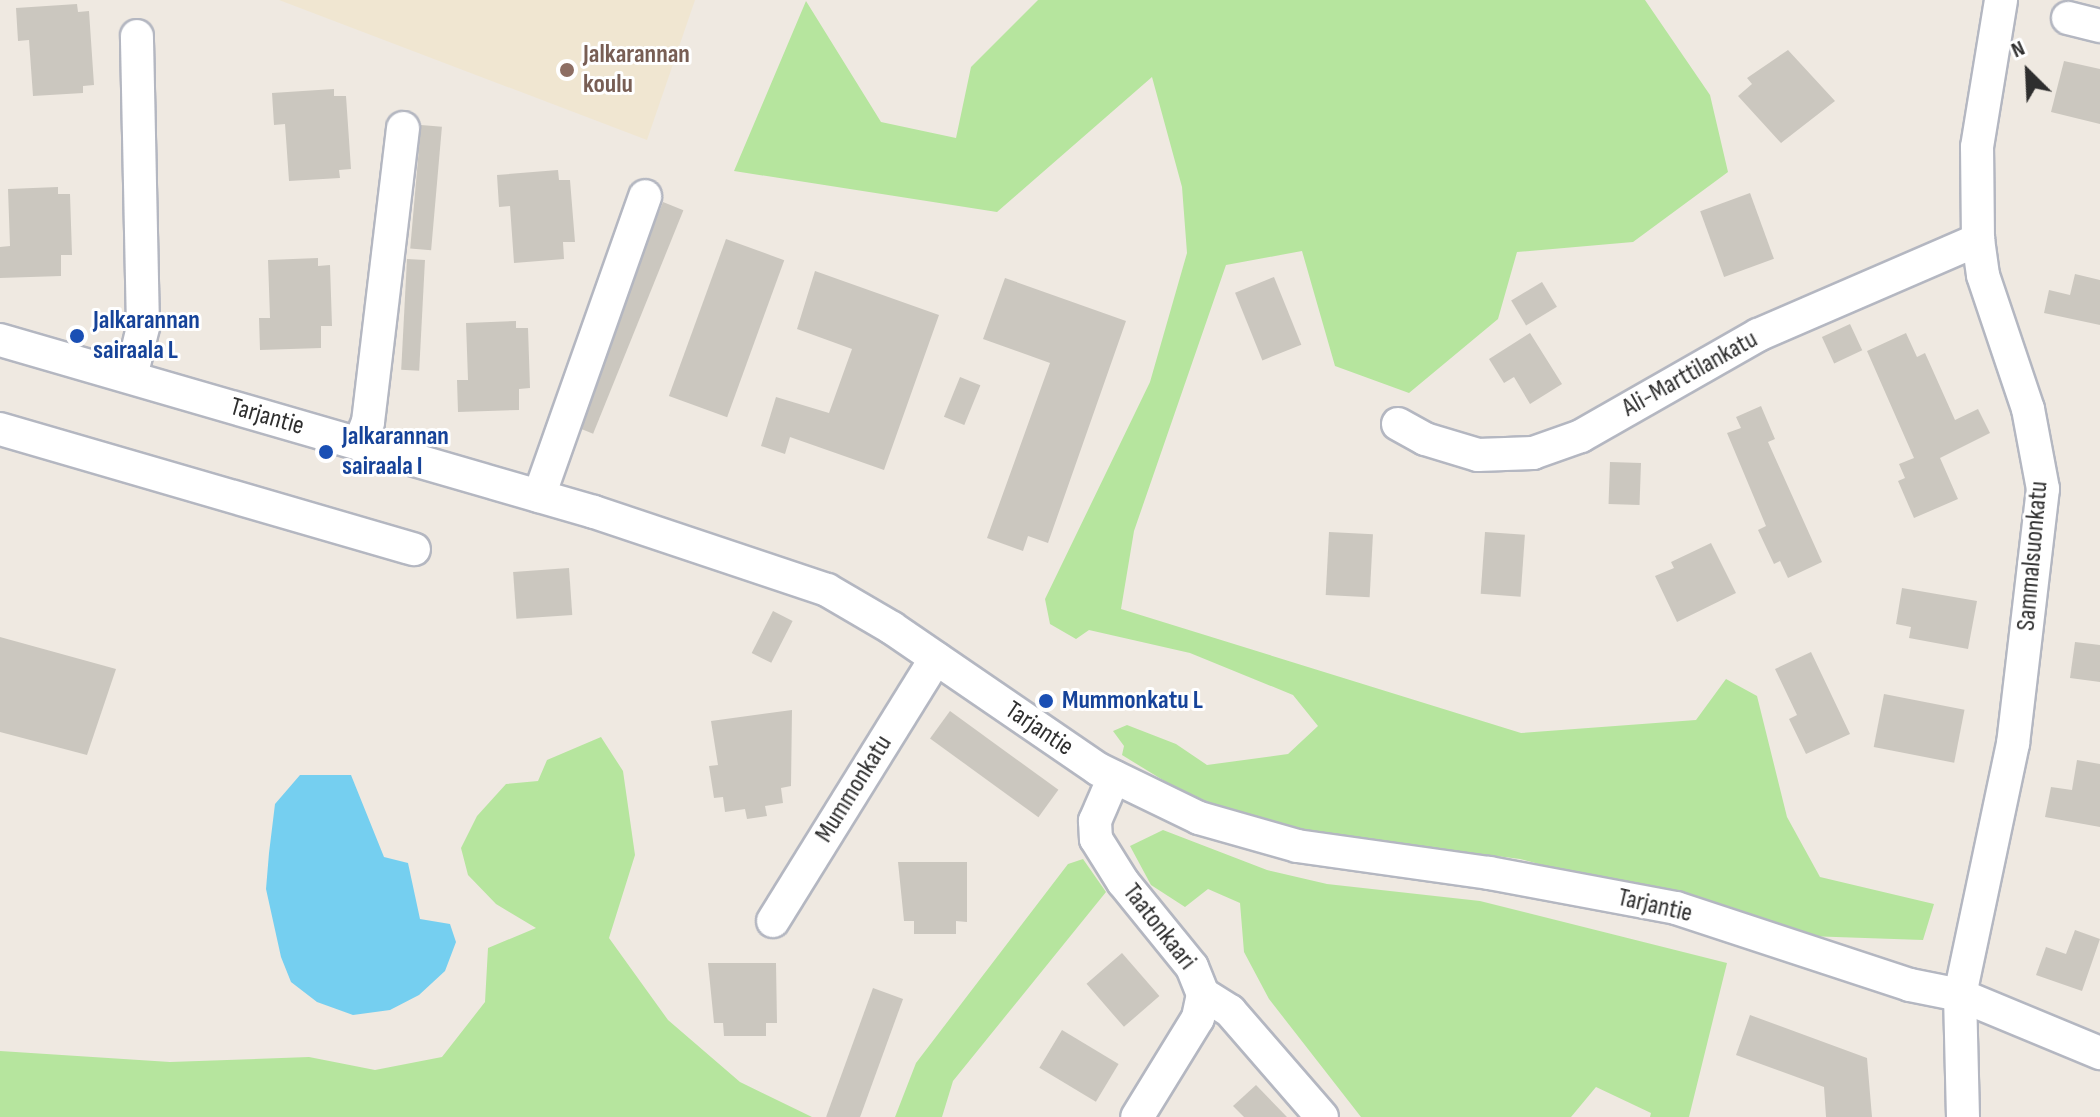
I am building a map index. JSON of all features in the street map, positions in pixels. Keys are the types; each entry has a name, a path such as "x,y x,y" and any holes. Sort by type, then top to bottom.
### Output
{"street":[{"name":"Sammalsuonkatu","path":"1963,1117 1960,995 2013,744 2043,489 2028,409 1983,275 1978,240 1977,147 1991,2"},
{"path":"2068,18 2100,26"},
{"path":"131,377 143,327 137,36"},
{"path":"359,444 368,422 403,128"},
{"path":"539,496 645,196"},
{"name":"Ali-Marttilankatu","path":"1398,424 1425,439 1478,455 1533,453 1581,436 1758,335 1978,240"},
{"name":"Tarjantie","path":"0,340 539,496 827,590 936,658 1114,777 1199,818 1297,846 1489,873 1676,908 1910,985 1960,995 2100,1053"},
{"path":"0,429 414,549"},
{"name":"Mummonkatu","path":"773,921 936,658"},
{"name":"Taatonkaari","path":"1114,777 1095,821 1096,839 1123,882 1192,967 1203,994 1198,1018 1137,1117"},
{"path":"1203,994 1230,1011 1322,1117"}],"shaded area":[{"name":"Jalkarannan koulu","path":"279,0 695,0 647,140"}],"green space":[{"path":"1038,0 1645,0 1710,95 1728,172 1633,242 1517,252 1498,319 1409,393 1335,366 1302,251 1226,265 1134,531 1121,609 1521,733 1696,720 1726,679 1757,696 1787,817 1820,877 1934,904 1923,940 1807,936 1520,859 1308,832 1197,801 1122,755 1124,746 1113,731 1127,725 1176,744 1207,765 1288,754 1318,726 1293,695 1190,653 1089,630 1076,639 1050,624 1045,599 1150,382 1187,253 1182,187 1152,77 997,212 734,171 806,1 881,122 956,138 971,67"},
{"path":"601,737 623,771 635,855 609,938 668,1020 740,1082 812,1117 0,1117 0,1051 170,1062 309,1057 375,1070 442,1057 485,1002 488,948 536,928 496,904 468,875 461,848 477,816 506,784 538,781 547,760"},
{"path":"1163,830 1267,870 1327,884 1480,901 1727,963 1689,1117 1650,1117 1651,1113 1596,1087 1571,1117 1361,1117 1269,999 1244,952 1240,903 1208,889 1185,907 1151,885 1130,846"},
{"path":"1083,859 1106,892 953,1081 942,1117 895,1117 916,1063 1068,864"}],"water":[{"path":"300,775 351,775 384,857 408,863 420,919 450,924 456,942 445,971 419,995 390,1010 353,1015 317,1002 291,982 281,957 266,889 269,853 275,804"}],"building":[{"path":"77,4 78,12 89,11 94,85 83,86 83,93 33,96 29,40 18,41 16,8"},
{"path":"1788,50 1835,101 1781,143 1738,96 1752,84 1747,78"},
{"path":"2064,61 2100,69 2100,124 2051,112"},
{"path":"334,89 334,96 346,96 351,169 339,170 340,178 289,181 285,124 274,125 272,93"},
{"path":"421,125 442,127 431,250 410,249"},
{"path":"558,170 559,180 570,180 575,242 563,242 564,259 514,263 510,206 499,207 497,175"},
{"path":"58,187 58,194 70,194 72,255 61,255 61,276 0,278 0,247 10,246 8,189"},
{"path":"1750,193 1774,259 1724,277 1700,211"},
{"path":"663,202 683,210 593,434 573,425"},
{"path":"726,239 784,260 727,417 669,396"},
{"path":"318,258 318,266 330,265 332,326 321,326 321,348 260,350 259,318 270,318 268,260"},
{"path":"407,259 425,260 419,371 401,370"},
{"path":"815,271 939,315 884,470 790,437 785,454 761,446 776,397 829,413 852,349 797,329"},
{"path":"2075,274 2100,280 2100,325 2044,313 2049,290 2070,295"},
{"path":"1274,277 1301,345 1262,360 1235,293"},
{"path":"1005,278 1126,321 1048,543 1028,536 1023,551 987,538 1050,363 983,339"},
{"path":"1542,282 1557,307 1526,325 1511,301"},
{"path":"516,321 516,328 528,328 530,388 519,389 519,410 458,412 457,380 468,380 466,323"},
{"path":"1850,324 1862,350 1834,363 1822,337"},
{"path":"1530,333 1562,384 1530,404 1514,377 1504,383 1489,359"},
{"path":"1906,333 1917,357 1925,353 1955,420 1978,409 1990,433 1940,458 1958,499 1914,518 1898,481 1905,478 1899,464 1914,458 1867,351"},
{"path":"960,377 980,385 964,425 944,417"},
{"path":"1761,406 1775,439 1768,442 1822,562 1788,578 1780,561 1774,564 1758,530 1766,526 1727,433 1741,428 1736,417"},
{"path":"1610,462 1641,463 1640,505 1609,504"},
{"path":"1329,532 1373,534 1370,597 1326,595"},
{"path":"1485,532 1525,535 1521,597 1481,594"},
{"path":"1711,543 1736,593 1677,622 1655,576 1674,568 1671,562"},
{"path":"569,568 572,615 516,619 513,572"},
{"path":"1902,588 1977,601 1968,649 1909,638 1911,627 1896,624"},
{"path":"773,611 793,621 771,663 752,653"},
{"path":"0,637 116,669 87,755 0,732"},
{"path":"2075,642 2100,645 2100,682 2070,678"},
{"path":"1811,652 1850,734 1806,754 1789,719 1797,715 1775,669"},
{"path":"1884,694 1964,710 1954,763 1874,747"},
{"path":"792,710 791,786 781,788 783,803 765,806 767,816 747,819 745,809 725,812 723,797 714,798 709,766 718,765 711,721"},
{"path":"950,711 1058,790 1038,817 930,739"},
{"path":"2077,760 2100,764 2100,827 2045,817 2051,787 2072,790"},
{"path":"898,862 967,862 967,922 956,921 956,934 914,934 914,921 904,921"},
{"path":"2075,930 2100,939 2082,991 2036,975 2046,947 2066,954"},
{"path":"1122,953 1159,996 1124,1027 1087,984"},
{"path":"708,963 776,963 777,1023 766,1023 766,1036 724,1036 723,1023 714,1023"},
{"path":"873,988 903,999 860,1117 826,1117"},
{"path":"1750,1015 1867,1058 1872,1117 1826,1117 1824,1087 1736,1055"},
{"path":"1062,1030 1119,1064 1096,1102 1039,1068"},
{"path":"1256,1085 1287,1117 1244,1117 1233,1106"}],"place":[{"name":"Jalkarannan koulu","path":"567,70"},
{"name":"Jalkarannan sairaala L","path":"77,336"},
{"name":"Jalkarannan sairaala I","path":"326,452"},
{"name":"Mummonkatu L","path":"1046,701"}]}
